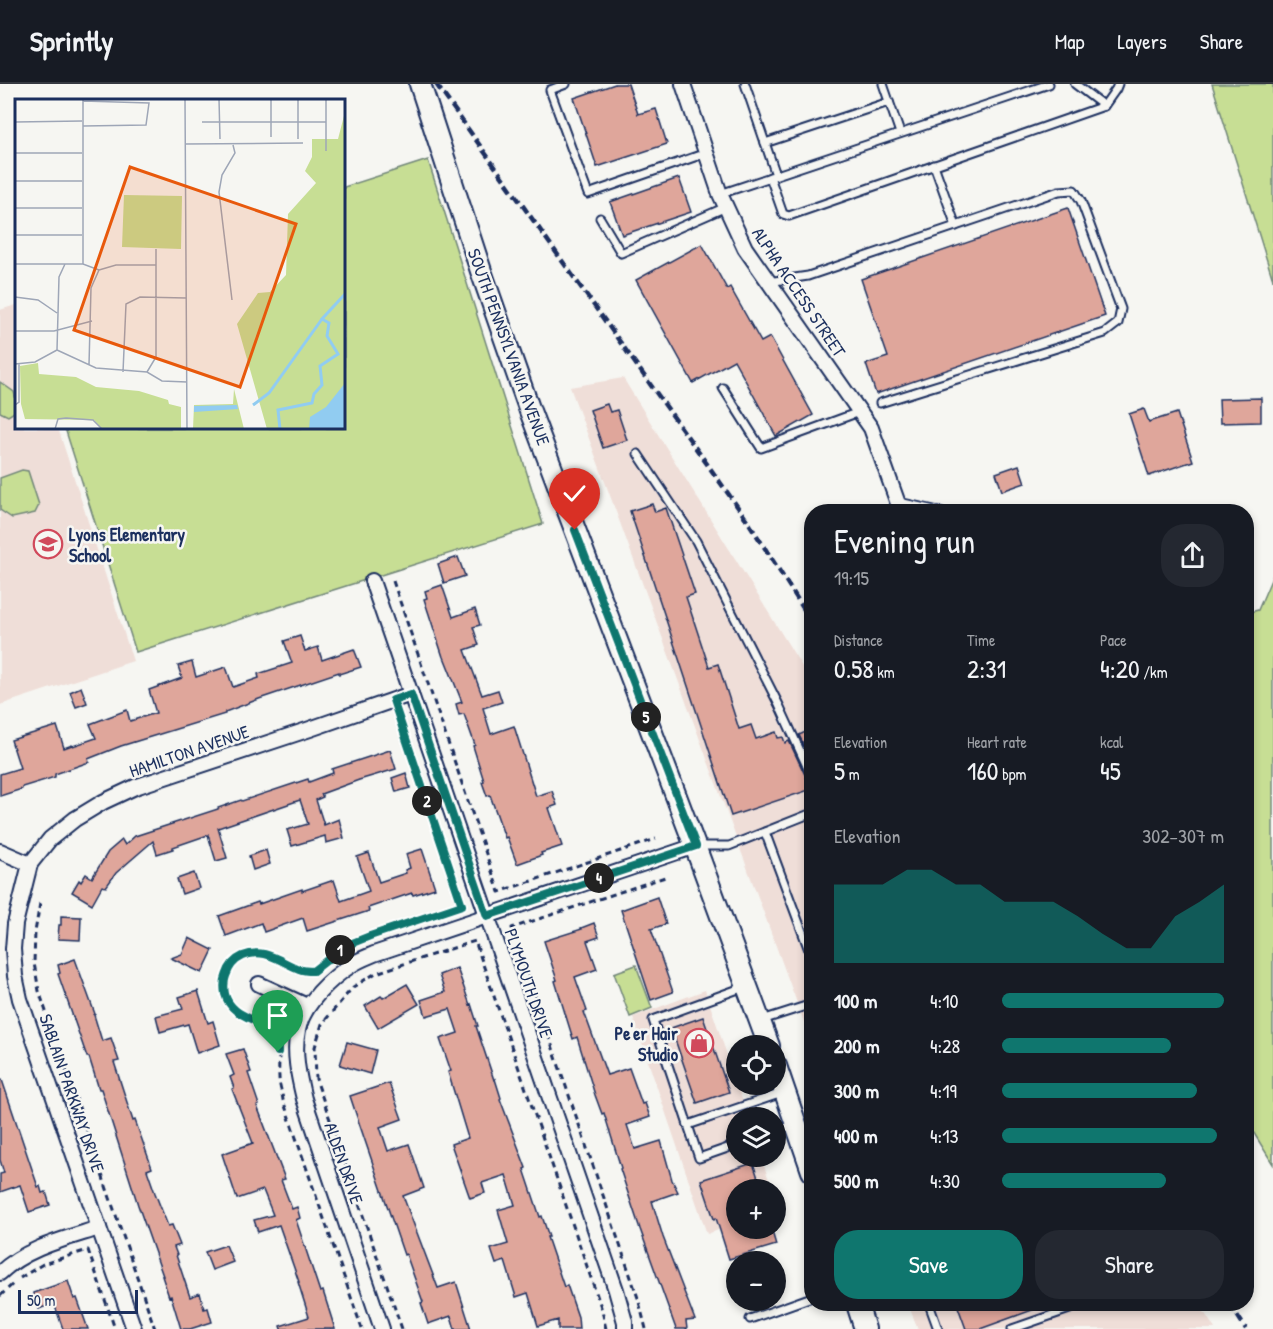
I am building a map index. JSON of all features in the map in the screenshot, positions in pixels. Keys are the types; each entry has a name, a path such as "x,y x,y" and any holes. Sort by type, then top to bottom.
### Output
{"main road":[{"name":"SOUTH PENNSYLVANIA AVENUE","path":"420,84 481,271 534,422 696,846 765,1035"},
{"path":"785,1095 804,1148"},
{"path":"859,1311 864,1329"}],"street":[{"name":"ALPHA ACCESS STREET","path":"683,84 723,200 745,248 871,428 898,504"},
{"name":"PLYMOUTH DRIVE","path":"372,581 612,1279 625,1329"},
{"name":"HAMILTON AVENUE","path":"30,864 50,839 75,819 103,802 135,787 411,694"},
{"name":"ALDEN DRIVE","path":"382,1329 301,1088 297,1050 298,1030 307,1006 338,975 355,962 374,954 696,846"},
{"path":"0,851 30,864"},
{"name":"SABLAIN PARKWAY DRIVE","path":"30,864 15,924 13,949 20,999 134,1329"},
{"path":"259,984 307,1006"},
{"path":"0,1273 8,1265 35,1250 99,1228"}],"lane":[{"path":"566,84 550,90 588,194 706,153"},
{"path":"745,84 765,143 783,214 789,216 1104,106 1118,84"},
{"path":"883,84 900,134"},
{"path":"600,218 621,253 773,176 1048,84"},
{"path":"1075,84 1104,106"},
{"path":"765,143 890,102"},
{"path":"934,165 956,226"},
{"path":"768,282 808,276 1059,191 1074,190 1082,201 1121,309 1118,323 1105,333 880,403"},
{"path":"723,388 761,448 859,412"},
{"path":"638,454 696,541 804,760"},
{"path":"696,846 729,846 804,816"},
{"path":"765,832 804,937"},
{"path":"726,1149 699,1158 653,1020 747,986"},
{"path":"760,1021 804,1007"},
{"path":"688,1125 775,1095"},
{"path":"786,1128 796,1124"},
{"path":"750,1319 804,1300"},
{"path":"932,1311 938,1329"},
{"path":"1012,1329 1064,1311"}],"path":[{"path":"393,581 499,892 656,839"},
{"path":"362,1329 283,1100 279,1081 276,1039 269,1029 239,1014 228,1003 225,978 230,966 240,957 254,952 267,954 302,970 313,971 345,946 462,905 393,700"},
{"path":"646,1329 638,1298 512,928 668,876"},
{"path":"40,903 34,932 34,963 39,991 155,1329"},
{"path":"402,1329 316,1079 315,1047 322,1024 352,987 376,973 475,941 602,1310 606,1329"},
{"path":"0,1296 18,1279 43,1264 88,1250 114,1329"}],"shaded area":[{"name":"Lyons Elementary School","path":"15,305 15,429 58,429 133,661 0,705 0,310"},
{"path":"623,378 804,670 804,1022 570,387"},
{"path":"705,990 726,1052 726,1095 741,1095 745,1107 726,1107 726,1167 764,1167 769,1179 726,1179 726,1227 707,1234 633,1017"},
{"path":"911,1311 1203,1311 1215,1329 918,1329"}],"green space":[{"path":"1212,84 1273,84 1273,280"},
{"path":"428,160 543,524 136,652 65,429 345,429 345,187"},
{"path":"0,382 14,392 15,412 8,416 0,412"},
{"path":"22,470 28,471 39,505 35,513 12,518 0,510 0,478"},
{"path":"1273,575 1273,1164 1254,1133 1254,611 1258,610"},
{"path":"636,965 652,1008 630,1017 614,973"}],"building":[{"path":"615,84 628,84 638,114 656,109 667,144 597,167 574,98"},
{"path":"679,178 691,212 622,235 610,202"},
{"path":"1068,208 1105,316 876,394 866,364 888,357 861,279"},
{"path":"702,244 727,289 730,287 761,342 770,337 813,415 776,436 734,360 693,383 636,280"},
{"path":"1261,398 1261,422 1220,423 1219,399"},
{"path":"607,404 610,412 617,410 627,440 603,448 590,410"},
{"path":"1144,409 1149,422 1177,413 1193,461 1149,476 1129,414"},
{"path":"1019,465 1025,483 1002,491 996,473"},
{"path":"652,504 655,512 666,508 695,594 686,597 709,667 718,664 739,729 751,725 756,739 776,732 778,738 783,737 785,743 789,741 804,773 804,792 731,816 630,511"},
{"path":"458,557 465,576 444,583 438,564"},
{"path":"442,585 453,617 475,609 480,625 473,627 479,645 465,650 482,695 498,690 502,702 483,708 491,734 514,726 536,796 552,791 557,805 549,808 562,846 517,864 490,795 487,796 482,782 484,781 473,746 475,745 464,714 459,715 456,704 462,702 443,657 424,599 427,598 425,591"},
{"path":"300,636 305,651 318,647 322,660 354,649 361,667 339,674 339,672 259,699 225,712 225,714 121,746 88,759 89,762 55,774 55,777 0,796 0,774 20,768 11,740 57,726 64,748 96,738 90,724 127,710 130,721 156,713 149,690 182,678 178,666 192,662 196,677 226,667 233,687 259,678 258,674 292,663 284,641"},
{"path":"81,687 87,703 76,707 70,692"},
{"path":"804,733 804,745 799,735"},
{"path":"390,750 396,769 321,794 323,797 316,800 324,825 339,819 344,838 326,843 325,836 292,846 287,830 308,824 300,800 218,828 227,858 216,861 208,835 157,854 153,841 116,873 106,887 102,886 92,904 72,892 79,880 81,882 86,874 92,878 108,852 122,840 125,845 135,836 308,779 309,782 333,773 332,769"},
{"path":"406,773 410,788 396,792 392,778"},
{"path":"422,849 435,888 413,895 412,893 368,908 369,911 307,931 303,918 264,932 261,923 226,936 219,916 334,880 341,901 369,891 357,857 369,853 379,882 406,873 405,870 410,868 406,854"},
{"path":"266,850 270,864 253,870 249,856"},
{"path":"194,873 199,888 182,894 177,879"},
{"path":"657,897 666,924 651,929 673,992 651,1000 621,910"},
{"path":"61,916 81,917 80,940 58,939"},
{"path":"594,923 599,937 587,941 597,969 575,977 587,1011 584,1012 607,1075 629,1068 642,1104 645,1103 650,1117 627,1125 635,1149 661,1141 672,1180 678,1192 652,1201 663,1237 695,1320 686,1321 687,1329 676,1329 640,1229 604,1113 602,1114 595,1095 577,1037 573,1039 544,941"},
{"path":"189,938 213,950 202,973 171,958 182,954"},
{"path":"75,959 102,1041 111,1038 119,1061 114,1062 133,1121 135,1120 152,1168 147,1170 168,1226 172,1225 180,1245 174,1247 190,1297 200,1293 204,1309 208,1308 212,1322 190,1329 181,1329 101,1089 99,1089 89,1057 87,1057 58,974 60,973 58,965"},
{"path":"457,968 471,1004 478,1026 476,1026 526,1168 524,1169 540,1217 542,1216 564,1287 567,1285 578,1317 579,1329 558,1329 558,1320 538,1326 528,1293 516,1297 505,1261 496,1264 491,1249 508,1244 498,1210 515,1205 506,1175 482,1183 485,1193 470,1198 451,1144 468,1138 448,1072 451,1071 440,1039 458,1033 450,1009 426,1016 421,1000 445,992 439,975"},
{"path":"407,984 419,1004 378,1028 365,1006"},
{"path":"198,991 208,1023 213,1021 220,1045 197,1053 188,1024 160,1032 156,1016 183,1009 179,997"},
{"path":"703,1017 726,1083 726,1093 697,1103 671,1028"},
{"path":"347,1042 376,1050 370,1074 340,1065"},
{"path":"243,1049 251,1072 248,1073 259,1105 257,1106 285,1179 281,1180 292,1209 297,1207 300,1218 296,1220 335,1329 281,1329 280,1326 309,1317 299,1282 279,1225 258,1232 254,1220 273,1215 263,1190 237,1199 222,1154 253,1143 232,1089 234,1088 230,1077 234,1075 226,1054"},
{"path":"0,1080 2,1080 38,1187 40,1186 42,1193 46,1192 50,1205 29,1212 20,1185 0,1192 0,1174 4,1173 0,1160"},
{"path":"389,1083 402,1119 380,1127 388,1151 409,1144 424,1188 403,1196 438,1288 456,1282 471,1329 455,1329 451,1316 428,1324 421,1303 423,1302 406,1254 404,1255 350,1096"},
{"path":"741,1167 754,1167 758,1179 726,1179 726,1239 774,1239 776,1245 756,1251 726,1251 701,1180"},
{"path":"226,1245 233,1262 212,1270 205,1252"},
{"path":"68,1281 88,1329 63,1329 54,1303 39,1309 33,1293"},
{"path":"960,1311 1030,1311 980,1329 966,1329"}],"railway":[{"path":"436,84 747,520 804,609"},
{"path":"1234,1311 1246,1329"}],"place":[{"name":"Lyons Elementary School","path":"48,544"},
{"name":"Pe'er Hair Studio","path":"699,1043"}],"route":[{"path":"278,1052 276,1039 269,1029 239,1014 228,1003 225,978 230,966 240,957 254,952 267,954 302,970 313,971 345,946 462,905 393,700 411,694 487,916 696,846 575,530"}]}
